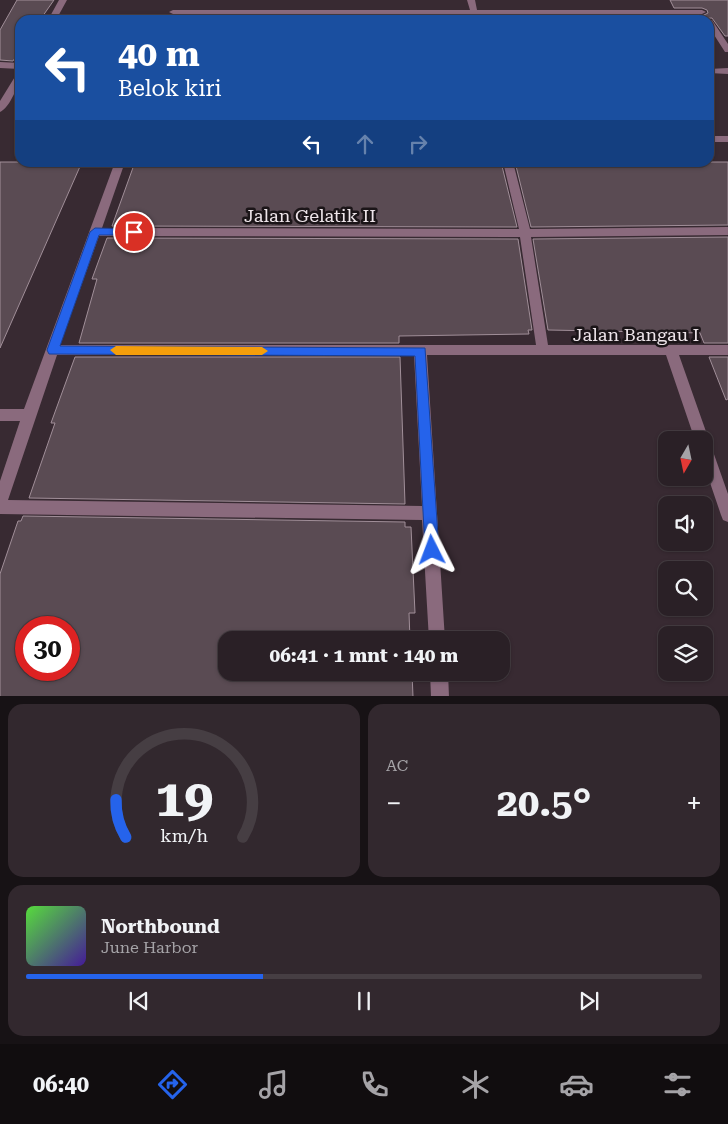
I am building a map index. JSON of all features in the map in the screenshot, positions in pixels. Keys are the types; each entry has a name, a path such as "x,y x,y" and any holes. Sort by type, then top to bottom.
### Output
{"street":[{"path":"55,15 63,0"},
{"path":"172,15 177,0"},
{"path":"471,0 475,15"},
{"path":"694,0 704,15"},
{"path":"566,15 702,12"},
{"path":"714,30 728,50"},
{"path":"0,65 15,66"},
{"path":"714,71 728,71"},
{"path":"0,109 15,84"},
{"path":"714,139 728,139"},
{"path":"0,503 29,415 118,167"},
{"path":"509,167 525,233 543,351"},
{"name":"Jalan Gelatik II","path":"95,232 525,233 728,231"},
{"name":"Jalan Bangau I","path":"53,350 728,350"},
{"path":"420,351 437,631"},
{"path":"672,351 699,431"},
{"path":"0,415 29,415"},
{"path":"713,471 727,511"},
{"path":"0,507 430,513"},
{"path":"439,681 440,696"}],"building":[{"path":"17,0 54,0 44,15 15,15 15,58 13,61 0,60 0,30"},
{"path":"670,0 728,0 728,36 725,36 714,21 714,15 704,15 708,13 707,10 702,8 674,8"},
{"path":"0,162 15,162 15,167 80,167 0,348"},
{"path":"714,162 728,162 728,225 531,227 516,167 714,167"},
{"path":"133,167 502,167 517,227 112,226"},
{"path":"728,237 728,343 704,343 700,333 548,330 533,239"},
{"path":"107,238 518,239 532,330 528,330 529,334 399,336 399,343 79,343 97,279 92,279"},
{"path":"75,357 400,357 405,504 29,498 55,423 51,423"},
{"path":"709,357 728,357 728,399 726,400"},
{"path":"23,516 405,522 405,527 411,527 415,613 409,613 410,631 218,631 218,681 412,681 413,696 0,696 0,574 18,521 21,521"}],"slow traffic":[{"path":"116,350 262,351"}],"route":[{"path":"134,232 95,232 53,350 420,351 432,550"}]}
